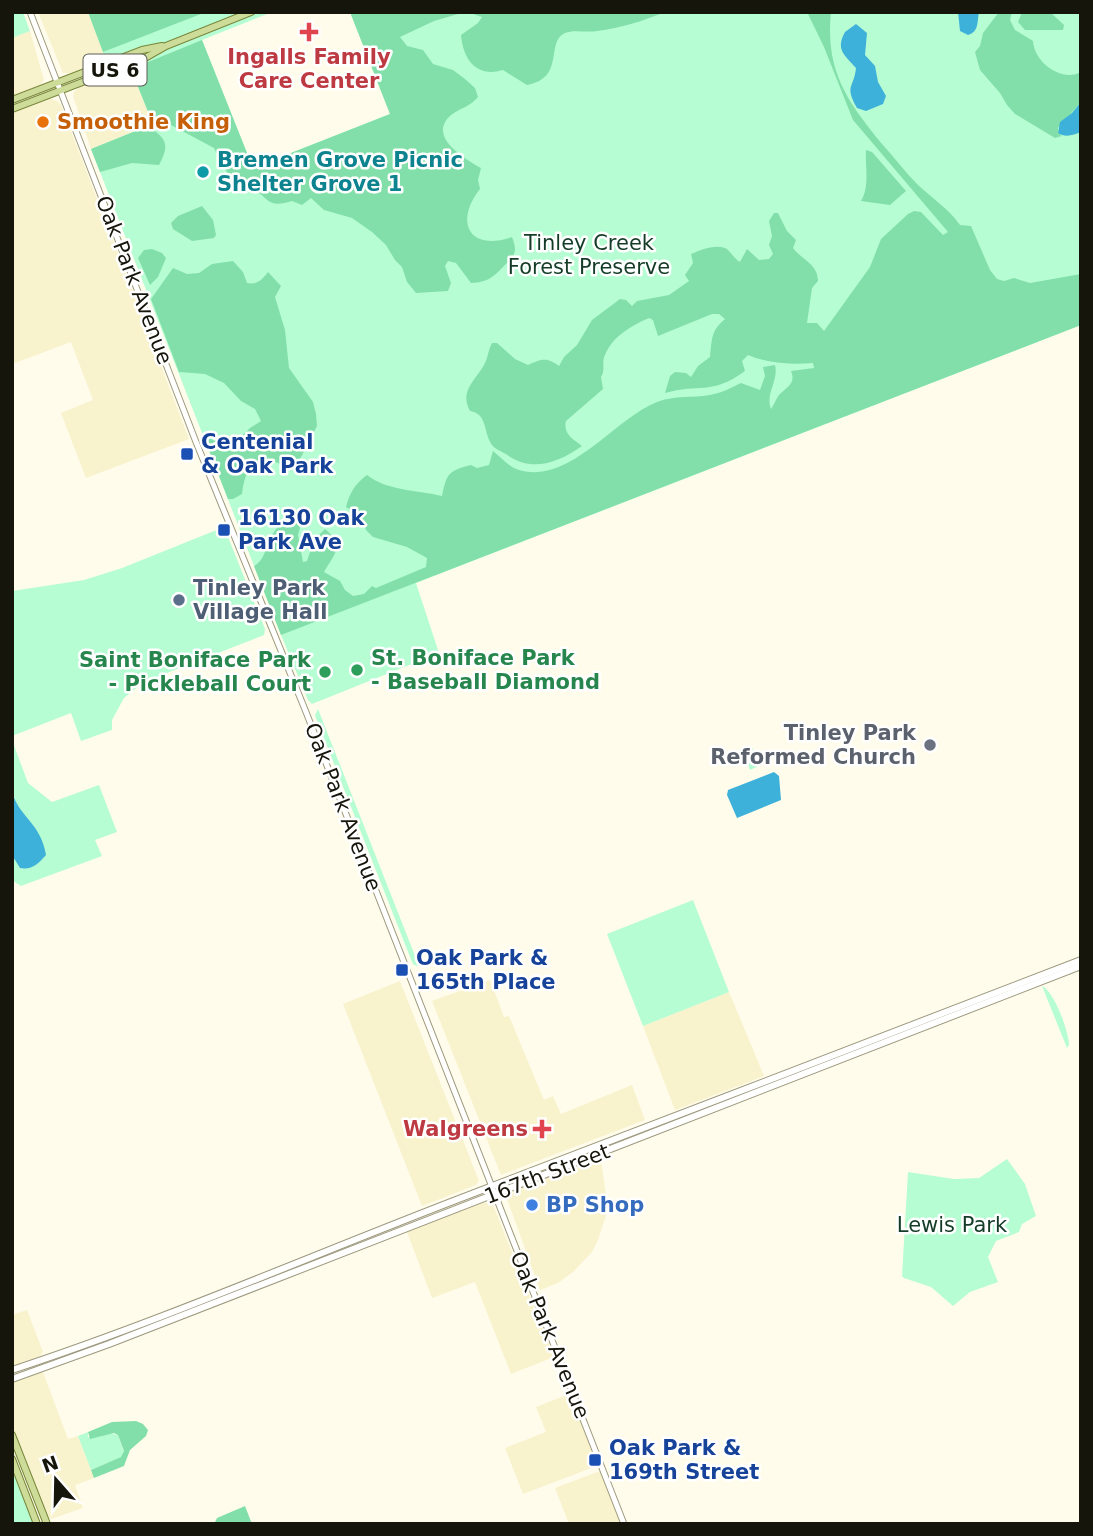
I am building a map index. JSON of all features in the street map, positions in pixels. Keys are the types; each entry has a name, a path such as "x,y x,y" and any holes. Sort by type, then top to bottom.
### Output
{"main road":[{"name":"US 6","path":"12,109 145,58 166,46 251,12"},
{"name":"US 6","path":"12,100 142,50 166,46"},
{"name":"167th Street","path":"12,1378 109,1344 492,1190 1081,960"},
{"name":"167th Street","path":"12,1370 165,1315 1081,966"},
{"path":"12,1435 47,1524"},
{"path":"12,1459 37,1524"}],"street":[{"name":"Oak Park Avenue","path":"30,12 624,1524"}],"shaded area":[{"path":"38,12 88,12 106,60 73,73 63,73"},
{"path":"30,31 44,80 40,85 12,96 12,38"},
{"path":"130,67 153,124 91,149 73,96 74,92 81,86"},
{"path":"49,98 61,105 189,439 86,478 61,413 93,400 71,342 12,364 12,112"},
{"path":"490,980 504,1017 509,1016 544,1100 553,1096 561,1114 632,1085 645,1120 501,1175 432,1001"},
{"path":"400,981 479,1181 476,1185 422,1206 343,1004"},
{"path":"729,992 764,1076 675,1110 643,1026"},
{"path":"601,1159 607,1203 598,1240 592,1252 573,1272 558,1283 540,1290 506,1196 510,1191"},
{"path":"484,1202 493,1205 554,1357 511,1374 475,1282 432,1298 407,1232"},
{"path":"27,1310 43,1352 40,1356 12,1366 12,1315"},
{"path":"43,1372 68,1439 78,1436 94,1478 75,1485 83,1508 51,1519 46,1515 12,1429 12,1381"},
{"path":"569,1394 597,1461 594,1467 523,1494 505,1448 546,1432 536,1407"},
{"path":"600,1471 621,1524 569,1524 555,1488"}],"green space":[{"path":"12,12 23,12 30,31 12,38"},
{"name":"Tinley Creek Forest Preserve","path":"88,12 272,12 202,40 253,168 390,114 350,12 1081,12 1081,325 416,583 439,653 312,704 281,635 91,149 153,124 124,53 106,60"},
{"path":"88,12 206,12 103,52"},
{"path":"350,12 465,12 434,21 400,37 407,46 423,50 433,64 453,70 475,88 478,97 451,115 444,123 443,131 458,153 481,168 478,180 480,189 468,213 470,231 485,240 497,241 512,237 514,241 515,252 512,257 491,278 471,283 456,263 448,261 445,266 451,283 448,291 416,293 386,245 352,218 324,210 311,198 302,205 292,201 273,203 248,185 228,178 214,148 169,124 153,124 131,69 202,40 253,168 390,114"},
{"path":"467,12 665,12 615,28 565,33 556,44 547,75 527,85 503,70 494,72 479,69 468,59 461,35 482,17"},
{"path":"807,12 831,12 830,33 835,68 858,114 923,190 960,225 971,226 990,270 997,279 1004,281 1014,278 1030,283 1081,274 1081,325 281,635 254,566 263,556 271,536 295,509 300,528 298,535 303,562 307,561 314,540 325,529 337,545 324,572 340,581 345,590 353,596 364,594 372,586 376,588 426,567 427,558 407,547 373,537 366,530 361,517 346,507 354,489 367,475 393,487 442,496 450,474 471,465 477,468 489,465 493,451 514,468 533,472 552,469 589,450 640,411 657,402 670,398 714,394 741,383 760,390 765,376 763,367 775,365 771,409 791,383 791,371 814,368 813,363 779,363 748,355 742,361 745,371 723,384 665,393 670,376 675,372 686,373 691,377 698,366 710,357 713,335 725,319 719,314 712,314 658,336 653,320 649,318 629,328 608,348 601,377 603,389 566,421 567,433 582,446 554,461 535,464 515,460 493,446 480,416 470,411 467,404 467,392 484,365 492,343 497,343 515,359 528,365 544,360 559,366 577,345 592,320 620,299 626,300 632,306 637,301 669,295 689,281 685,275 693,263 691,254 723,247 740,262 747,249 759,260 769,259 773,254 769,245 772,236 769,221 774,213 778,213 787,231 796,240 793,248 815,270 818,281 812,288 807,323 817,323 824,331 870,267 881,239 908,214 921,212 943,235 948,232 853,120"},
{"path":"999,12 1012,12 1010,20 1015,30 1033,41 1038,56 1050,68 1066,75 1081,72 1081,102 1058,128 1058,133 1062,136 1055,138 1015,114 980,70 975,52 980,46 983,33"},
{"path":"1022,12 1050,12 1064,25 1063,30 1025,30 1018,22"},
{"path":"148,126 165,143 165,152 159,165 132,163 100,172 91,149"},
{"path":"866,150 872,152 906,191 890,205 861,201 866,183"},
{"path":"202,206 213,220 216,235 214,238 192,241 173,229 171,223 178,216"},
{"path":"152,249 166,258 158,277 150,285 138,258 144,250"},
{"path":"233,261 243,272 247,283 259,281 268,272 281,286 275,297 285,330 289,368 313,402 317,426 297,465 287,468 269,460 261,460 250,468 246,475 242,494 228,499 203,435 223,445 233,445 261,421 255,409 241,401 224,383 205,374 179,372 151,299 173,268 187,274 199,273 212,264"},
{"path":"224,527 265,629 264,635 144,682 124,698 112,720 112,730 81,741 71,713 12,736 12,591 84,580 122,568"},
{"path":"318,709 419,966 412,962 316,718"},
{"path":"12,740 28,783 52,802 99,785 117,832 95,840 102,856 21,886 13,881"},
{"path":"752,747 759,766 750,770 743,751"},
{"path":"693,900 729,992 643,1026 607,934"},
{"path":"1042,986 1047,989 1060,1012 1068,1039 1067,1048"},
{"name":"Lewis Park","path":"1007,1159 1025,1184 1036,1216 1022,1224 1019,1232 996,1241 988,1257 998,1282 970,1292 953,1306 931,1287 904,1278 908,1172 954,1179 979,1178"},
{"path":"136,1421 148,1430 146,1436 130,1450 124,1466 94,1478 91,1470 121,1457 124,1451 118,1435 114,1433 90,1439 88,1432 112,1422"},
{"path":"88,1432 88,1437 109,1433 118,1435 124,1452 122,1457 91,1470 78,1436"},
{"path":"12,1470 34,1524 12,1524"},
{"path":"245,1506 252,1524 214,1524 217,1518"}],"water":[{"path":"958,12 979,12 977,26 972,34 960,31"},
{"path":"856,24 867,33 865,55 875,66 878,82 886,96 883,104 866,111 857,108 853,100 850,91 856,68 841,48 845,32"},
{"path":"1081,102 1081,132 1067,136 1058,133 1060,122"},
{"path":"774,772 779,776 781,800 737,818 727,795 728,790"},
{"path":"12,792 15,801 40,835 46,855 28,868 20,868 12,855"}],"place":[{"name":"Ingalls Family Care Center","path":"309,32"},
{"name":"Smoothie King","path":"43,122"},
{"name":"Bremen Grove Picnic Shelter Grove 1","path":"203,172"},
{"name":"Centenial & Oak Park","path":"187,454"},
{"name":"16130 Oak Park Ave","path":"224,530"},
{"name":"Tinley Park Village Hall","path":"179,600"},
{"name":"St. Boniface Park - Baseball Diamond","path":"357,670"},
{"name":"Saint Boniface Park - Pickleball Court","path":"325,672"},
{"name":"Tinley Park Reformed Church","path":"930,745"},
{"name":"Oak Park & 165th Place","path":"402,970"},
{"name":"Walgreens","path":"542,1129"},
{"name":"BP Shop","path":"532,1205"},
{"name":"Oak Park & 169th Street","path":"595,1460"}]}
